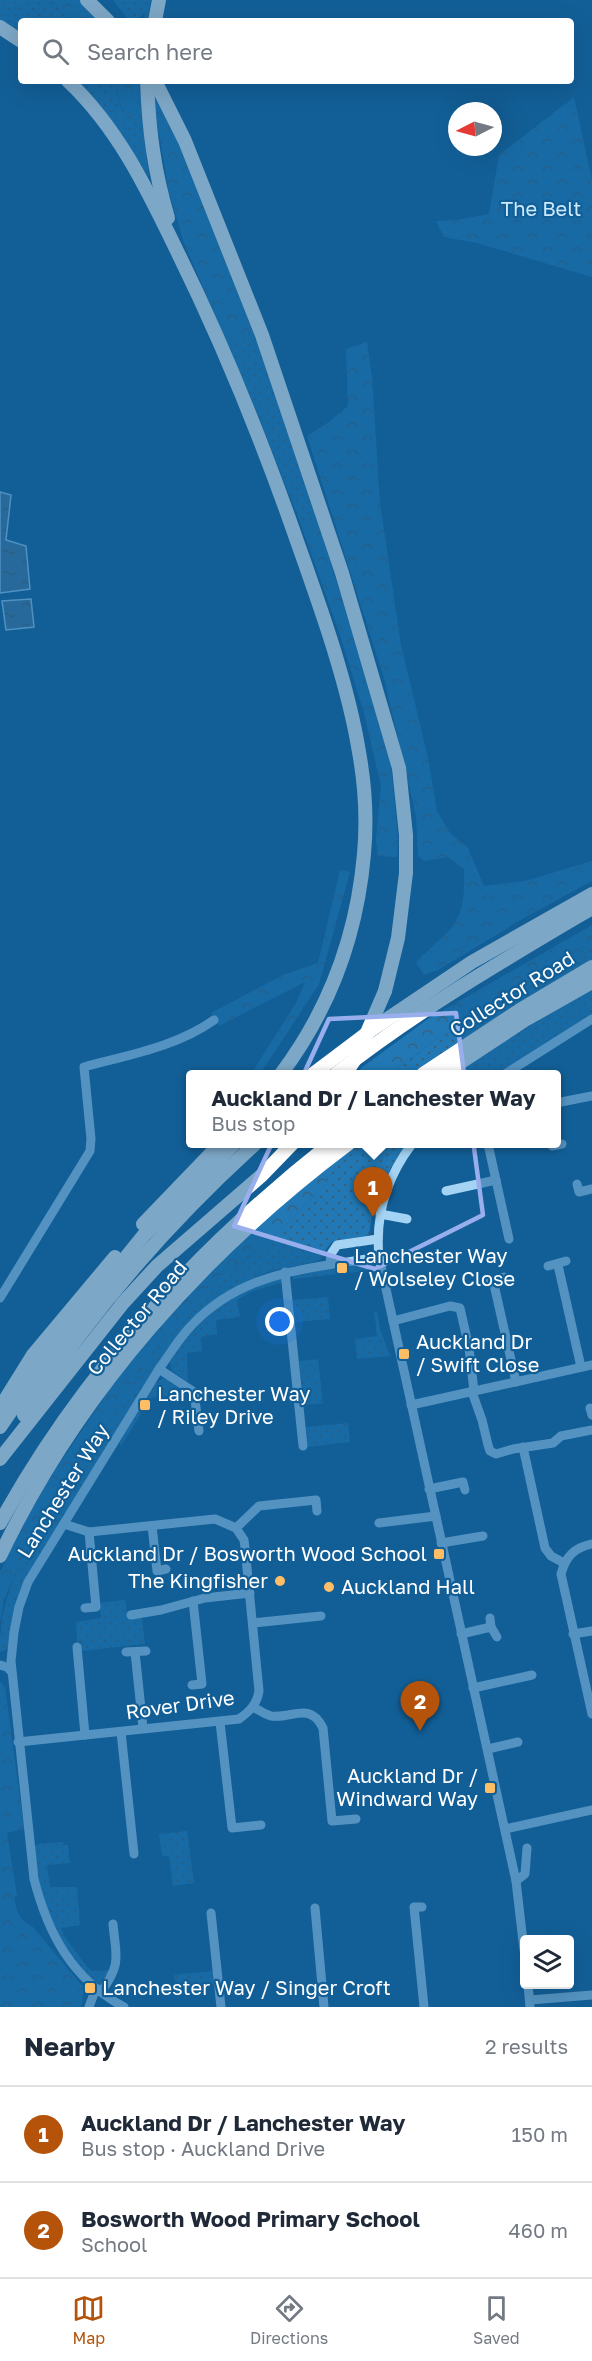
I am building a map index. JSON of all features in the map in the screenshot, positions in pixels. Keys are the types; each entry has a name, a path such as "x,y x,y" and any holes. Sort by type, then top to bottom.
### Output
{"highway":[{"path":"87,0 105,18"},
{"path":"156,18 159,0"},
{"path":"0,27 18,39"},
{"path":"71,84 107,124 145,186 227,358 272,468 331,644 360,753 364,795 364,853 351,934 330,993 299,1050 284,1070"},
{"path":"147,84 150,143 156,174 168,220 191,279"},
{"path":"156,84 185,141 262,335 342,573 399,768 406,835 406,873 398,938 384,991 357,1056 348,1070"},
{"path":"318,1070 374,1028 472,962 592,894"},
{"path":"341,1070 372,1046 477,975 592,909"},
{"name":"Collector Road","path":"429,1070 520,1010 592,967"},
{"name":"Collector Road","path":"449,1070 525,1020 592,982"},
{"path":"0,1408 33,1355 73,1305 156,1209 215,1148"},
{"path":"0,1426 60,1339 144,1235 229,1148"},
{"path":"0,1452 48,1377 121,1283 170,1227 250,1148"},
{"path":"0,1459 123,1303 157,1266 262,1176 287,1148"},
{"name":"Collector Road","path":"0,1523 47,1445 80,1397 162,1296 233,1227 324,1148"},
{"name":"Collector Road","path":"0,1557 45,1473 91,1404 169,1305 232,1241 342,1148"}],"street":[{"path":"512,1070 592,1019"},
{"path":"0,1298 90,1151 91,1139 84,1067 160,1046 196,1033 214,1020"},
{"path":"561,1102 592,1096"},
{"path":"408,1148 392,1177 380,1214 379,1257 505,1829 516,1881 523,1935"},
{"path":"489,1148 509,1239"},
{"path":"446,1191 496,1180"},
{"path":"578,1184 579,1192 592,1190"},
{"path":"380,1214 406,1219"},
{"path":"330,1264 332,1249 337,1245 378,1239"},
{"name":"Lanchester Way","path":"124,2007 99,1990 75,1967 60,1948 43,1911 34,1879 11,1671 11,1655 19,1607 28,1582 159,1369 180,1338 211,1307 250,1283 285,1272 379,1257"},
{"path":"548,1266 562,1263 580,1367"},
{"path":"285,1272 303,1446"},
{"path":"504,1277 488,1281 516,1382"},
{"path":"393,1321 450,1306 460,1308 469,1348 473,1392 490,1451 496,1454 553,1443 561,1436 592,1430"},
{"path":"411,1405 592,1365"},
{"path":"159,1369 194,1392 199,1431"},
{"path":"523,1447 545,1548 551,1556 564,1563"},
{"path":"429,1489 463,1482 465,1490"},
{"path":"64,1524 89,1532 215,1519 236,1528 250,1513 266,1504 316,1500 317,1511"},
{"path":"378,1523 436,1516"},
{"path":"152,1526 157,1571 166,1569"},
{"name":"Rover Drive","path":"18,1742 220,1722 239,1719 253,1707 259,1691 253,1623 244,1540 236,1528"},
{"path":"85,1608 96,1607 89,1532"},
{"path":"441,1543 483,1536"},
{"path":"592,1544 576,1550 564,1563 561,1574 592,1714"},
{"path":"131,1615 147,1618 194,1601 250,1593"},
{"path":"192,1685 202,1684 194,1601"},
{"path":"253,1623 321,1616"},
{"path":"461,1634 491,1622 497,1637"},
{"path":"573,1634 592,1631"},
{"path":"85,1735 78,1652 89,1655"},
{"path":"136,1652 143,1728"},
{"path":"0,1657 11,1655"},
{"path":"0,1665 8,1667 11,1671"},
{"path":"473,1688 532,1675"},
{"path":"253,1707 274,1716 306,1713 319,1719 323,1728 332,1821 356,1819"},
{"path":"220,1722 232,1828 261,1825"},
{"path":"121,1731 134,1854"},
{"path":"488,1749 511,1740"},
{"path":"505,1829 592,1810"},
{"path":"516,1881 525,1874 527,1848"},
{"path":"422,1907 414,1907 424,2007"},
{"path":"315,1908 324,2007"},
{"path":"212,1913 220,2007"},
{"path":"89,2007 99,1990 112,1977 117,1964 113,1924"},
{"path":"528,1989 530,2004 592,1995"}],"highlighted area":[{"path":"456,1013 483,1215 375,1269 234,1226 329,1019"}],"green space":[{"path":"0,0 48,0 55,4 67,18 18,18 18,32 0,20"},
{"path":"49,0 80,0 97,18 67,18"},
{"path":"113,0 151,0 148,18 144,18 145,12 139,18 127,18"},
{"path":"79,84 115,84 121,107 136,119 140,87 149,177 104,110"},
{"path":"115,84 140,84 136,119 126,113"},
{"path":"152,91 188,162 249,331 226,341 183,240 169,192"},
{"name":"The Belt","path":"574,97 592,180 592,277 477,243 444,237 436,221 489,214 499,156 502,156 502,153"},
{"path":"211,219 254,331 316,515 300,522 226,341 230,339"},
{"path":"367,342 372,377 380,503 401,645 428,758 437,811 450,833 468,848 484,886 525,881 592,861 592,881 524,918 438,970 424,975 416,962 455,923 463,902 464,869 448,857 424,861 418,856 416,816 384,678 307,436 348,406 346,349"},
{"path":"316,515 390,755 398,837 397,857 378,856 376,840 381,786 364,713 340,635 300,522"},
{"path":"340,870 350,872 319,984 263,1070 254,1070 296,1003 305,982 219,1026 211,1013 283,975 318,963"},
{"path":"592,925 592,949 492,1010 435,1040 395,1070 360,1070 428,1019"},
{"path":"592,949 592,960 420,1070 395,1070 435,1040 492,1010"},
{"path":"592,988 592,1015 505,1070 459,1070"},
{"path":"351,1148 404,1148 391,1167 373,1208 369,1234 332,1242 326,1249 325,1255 318,1261 271,1271 226,1292 189,1324 42,1552 7,1649 0,1652 5,1606 20,1562 163,1336 208,1285 272,1238 326,1184 327,1178 322,1173"},
{"path":"322,1173 327,1178 326,1184 272,1238 208,1285 163,1336 20,1562 4,1600 0,1623 0,1573 31,1506 136,1350 268,1215"},
{"path":"371,1264 374,1270 293,1279 294,1273"},
{"path":"283,1278 283,1282 253,1291 237,1300 240,1317 216,1320 217,1334 201,1337 202,1351 187,1353 188,1382 172,1371 170,1362 207,1317 242,1291"},
{"path":"328,1297 330,1319 295,1322 293,1300"},
{"path":"374,1311 377,1311 380,1329 390,1356 357,1359 355,1339 377,1336"},
{"path":"318,1359 323,1403 304,1405 299,1361"},
{"path":"164,1378 186,1390 185,1394 151,1398 121,1446 120,1443 133,1417 152,1388"},
{"path":"348,1423 350,1442 308,1447 306,1427"},
{"path":"125,1600 128,1618 142,1618 145,1644 82,1651 81,1643 77,1641 76,1622 101,1618 99,1603"},
{"path":"0,1682 5,1687 24,1829 7,1833 17,1896 14,1897 16,1907 21,1918 32,1926 84,1988 81,2007 0,2007"},
{"path":"187,1831 194,1883 173,1886 169,1856 162,1856 159,1834"},
{"path":"63,1842 63,1845 68,1845 70,1863 47,1865 50,1887 77,1887 80,1925 61,1928 87,1967 92,1971 113,1970 101,1985 73,1958 52,1924 45,1905 34,1847 38,1844"},
{"path":"213,1971 214,1984 176,1989 174,1975"}],"water":[{"path":"0,492 11,495 6,540 26,546 30,589 0,593"},
{"path":"31,599 34,627 6,630 2,601"}],"place":[{"name":"Auckland Dr / Lanchester Way","path":"373,1217"},
{"name":"Lanchester Way / Wolseley Close","path":"342,1268"},
{"name":"Auckland Dr / Swift Close","path":"404,1354"},
{"name":"Lanchester Way / Riley Drive","path":"145,1405"},
{"name":"Auckland Dr / Bosworth Wood School","path":"439,1554"},
{"name":"The Kingfisher","path":"280,1581"},
{"name":"Auckland Hall","path":"329,1587"},
{"name":"Bosworth Wood Primary School","path":"420,1731"},
{"name":"Auckland Dr / Windward Way","path":"490,1788"},
{"name":"Lanchester Way / Singer Croft","path":"90,1988"}]}
